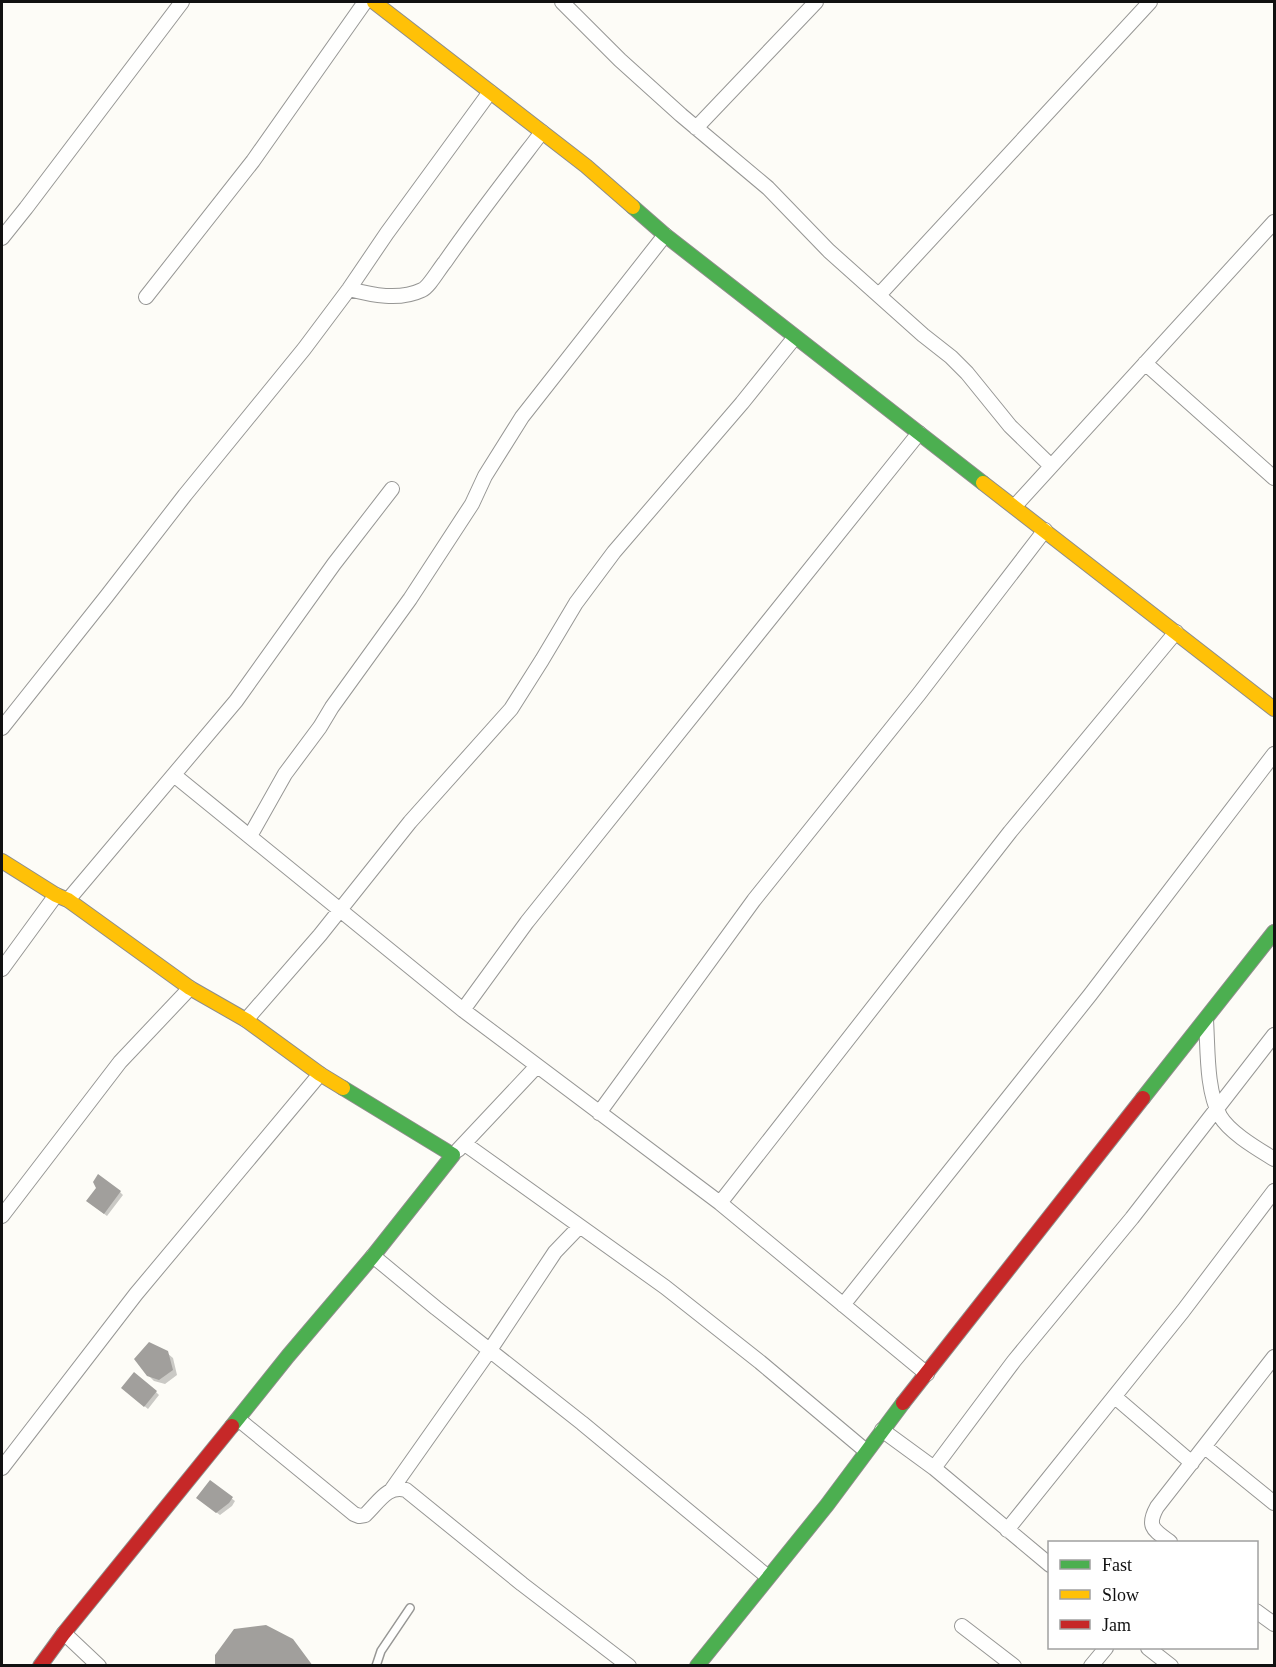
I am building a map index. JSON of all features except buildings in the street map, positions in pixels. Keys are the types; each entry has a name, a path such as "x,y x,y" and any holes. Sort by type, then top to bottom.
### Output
{"street":[{"path":"2,238 182,2"},
{"path":"146,297 252,161 365,2"},
{"path":"374,2 586,166 665,234 795,337 1275,709"},
{"path":"562,2 620,60 768,188 829,251 951,357 1010,426 1051,466"},
{"path":"696,128 816,2"},
{"path":"879,295 1150,2"},
{"path":"2,728 192,486 304,349 490,92"},
{"path":"349,289 390,296 425,290 474,220 542,132"},
{"path":"1015,507 1275,222"},
{"path":"250,836 285,774 410,599 472,504 485,476 522,417 665,234"},
{"path":"246,1020 410,822 511,709 576,603 614,552 742,403 795,337"},
{"path":"1145,363 1275,478"},
{"path":"463,1010 535,913 919,433"},
{"path":"2,969 62,897 174,775 237,701 334,564 392,489"},
{"path":"599,1113 754,900 919,694 1045,530"},
{"path":"720,1203 1010,832 1176,632"},
{"path":"843,1305 1090,994 1275,754"},
{"path":"174,775 463,1010 720,1203 927,1374"},
{"path":"2,861 62,897 190,988 246,1020 320,1074 453,1155"},
{"path":"697,1665 827,1505 882,1430 1275,932"},
{"path":"2,1216 120,1062 190,988"},
{"path":"1206,1020 1209,1073 1213,1095 1221,1117 1243,1140 1275,1159"},
{"path":"934,1468 1014,1361 1132,1218 1275,1035"},
{"path":"40,1665 453,1155 537,1066"},
{"path":"2,1468 136,1294 320,1074"},
{"path":"465,1143 664,1287 760,1362 866,1451"},
{"path":"1007,1530 1183,1311 1275,1191"},
{"path":"238,1419 354,1514 365,1515 392,1489 490,1350 555,1252 579,1227"},
{"path":"373,1256 582,1423 768,1577"},
{"path":"1169,1541 1151,1526 1151,1519 1157,1507 1275,1357"},
{"path":"1114,1397 1192,1463"},
{"path":"882,1430 934,1468 1048,1564"},
{"path":"1204,1447 1275,1503"},
{"path":"392,1489 398,1487 406,1490 522,1584 629,1665"},
{"path":"1258,1612 1275,1624"},
{"path":"962,1626 1014,1665"},
{"path":"64,1633 99,1665"},
{"path":"1091,1665 1104,1649"},
{"path":"1151,1649 1171,1665"}],"lane":[{"path":"376,1665 381,1651 410,1608"}],"traffic: fast":[{"path":"633,207 665,235 983,483"},
{"path":"1143,1098 1274,932"},
{"path":"232,1426 373,1256 453,1155 343,1088"},
{"path":"697,1666 827,1505 903,1403"}],"traffic: slow":[{"path":"374,2 586,166 633,207"},
{"path":"983,483 1274,709"},
{"path":"2,861 56,895 68,900 190,988 246,1020 343,1088"}],"traffic: jam":[{"path":"903,1403 1143,1098"},
{"path":"40,1666 64,1633 232,1426"}]}
